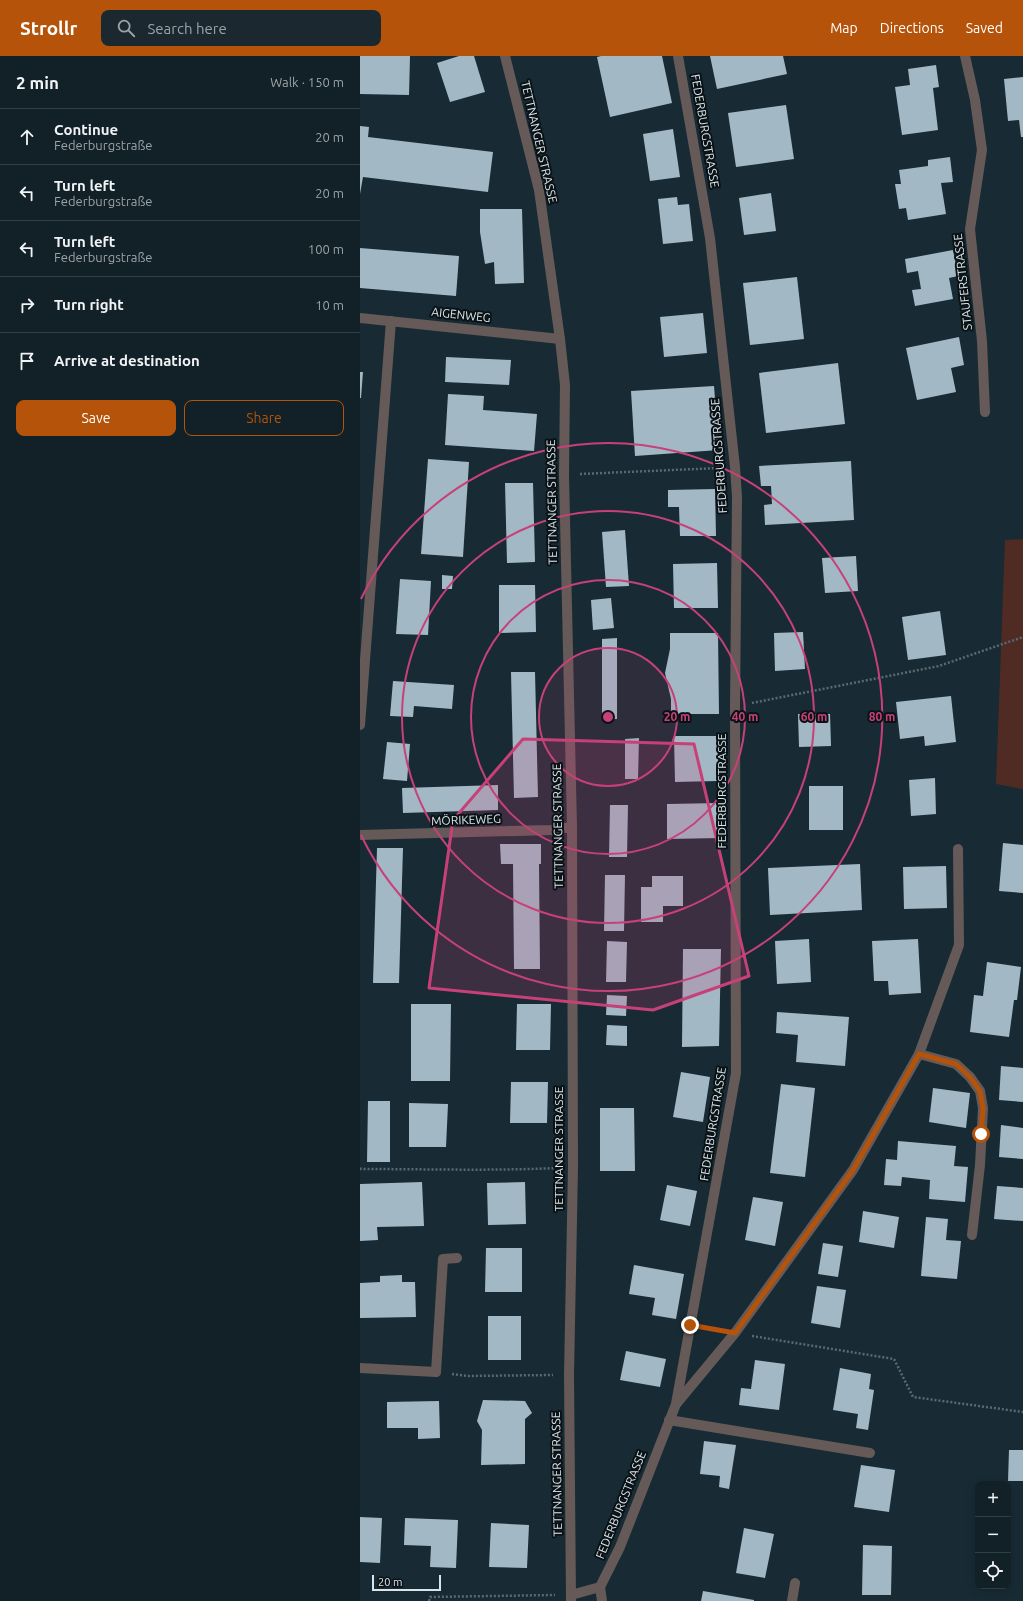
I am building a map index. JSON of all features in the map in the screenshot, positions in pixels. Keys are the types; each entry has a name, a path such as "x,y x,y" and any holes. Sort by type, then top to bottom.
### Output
{"street":[{"name":"TETTNANGER STRASSE","path":"505,56 539,190 560,339 564,385 564,474 572,827 573,1167 569,1375 571,1598"},
{"name":"FEDERBURGSTRASSE","path":"600,1587 620,1547 676,1404 736,1073 735,707 737,497 710,238 678,56"},
{"name":"STAUFERSTRASSE","path":"965,56 975,100 982,150 970,230 982,341 985,412"},
{"name":"AIGENWEG","path":"360,318 560,339"},
{"path":"360,725 391,321"},
{"name":"MÖRIKEWEG","path":"360,835 551,830 572,827"},
{"name":"FEDERBURGSTRASSE","path":"676,1404 735,1333 853,1170 919,1054 959,945 958,849"},
{"path":"919,1054 956,1064 970,1077 980,1091 983,1108 980,1165 972,1235"},
{"path":"360,1368 436,1372 443,1259 457,1258"},
{"path":"670,1420 692,1425 870,1453"},
{"path":"792,1601 796,1583"},
{"path":"571,1598 600,1587 602,1601"}],"path":[{"path":"564,474 735,467"},
{"path":"735,707 939,666 1023,637"},
{"path":"360,1168 528,1169 573,1167"},
{"path":"735,1333 894,1359 913,1397 1023,1412"},
{"path":"467,1376 569,1375"},
{"path":"429,1601 430,1597 571,1598"}],"highlighted area":[{"path":"523,739 694,744 749,976 653,1010 429,988 453,820"}],"shaded area":[{"path":"1023,539 1023,789 996,784 1005,540"}],"building":[{"path":"360,56 410,56 409,95 360,94"},
{"path":"459,56 474,56 485,92 450,102 437,63"},
{"path":"662,56 672,103 610,117 597,57"},
{"path":"710,56 783,56 787,74 717,89"},
{"path":"936,65 939,87 933,88 938,130 902,135 895,87 910,85 908,69"},
{"path":"1023,77 1023,137 1021,137 1019,120 1008,121 1004,79"},
{"path":"786,105 794,159 736,167 728,113"},
{"path":"360,126 369,127 368,137 493,152 488,192 363,177 360,194"},
{"path":"673,129 680,177 650,181 643,134"},
{"path":"950,157 953,182 941,183 946,214 908,220 906,208 899,209 895,184 901,184 899,170 928,166 928,160"},
{"path":"771,193 776,231 744,235 739,198"},
{"path":"677,197 678,205 689,204 693,241 663,244 658,199"},
{"path":"480,209 522,209 524,283 495,284 494,262 485,264 480,232"},
{"path":"360,248 459,256 456,296 360,288"},
{"path":"953,250 958,276 949,278 953,299 915,306 912,290 921,289 918,271 907,273 905,259"},
{"path":"797,277 804,339 750,345 743,283"},
{"path":"703,313 707,353 664,357 660,317"},
{"path":"959,337 964,365 951,368 956,392 917,400 906,348"},
{"path":"446,357 511,360 509,385 445,382"},
{"path":"838,363 845,424 766,433 759,373"},
{"path":"360,372 363,372 361,398 360,398"},
{"path":"714,386 719,450 635,456 631,391"},
{"path":"448,394 484,396 483,410 537,414 534,451 445,445"},
{"path":"428,459 469,462 463,557 421,554"},
{"path":"851,461 854,520 765,525 764,505 772,504 771,486 761,486 759,466"},
{"path":"505,483 533,483 535,562 507,563"},
{"path":"715,489 716,536 680,536 679,507 668,507 668,490"},
{"path":"625,530 629,586 606,587 602,532"},
{"path":"856,556 858,591 825,593 822,558"},
{"path":"717,563 718,608 674,608 673,564"},
{"path":"442,575 453,576 452,589 442,589"},
{"path":"400,579 431,581 428,635 396,634"},
{"path":"499,585 535,585 536,632 499,633"},
{"path":"611,598 614,628 593,630 591,600"},
{"path":"940,611 946,655 908,660 902,617"},
{"path":"803,632 805,669 775,671 774,633"},
{"path":"670,633 718,633 719,714 671,714 671,699 665,673 670,649"},
{"path":"617,638 617,719 602,719 602,639"},
{"path":"511,672 535,672 538,797 514,798"},
{"path":"393,681 454,685 452,709 414,706 413,717 390,716"},
{"path":"951,696 956,742 925,746 924,736 900,739 896,702"},
{"path":"798,714 830,714 831,746 799,747"},
{"path":"674,736 718,736 718,781 675,782"},
{"path":"639,738 638,779 625,779 625,739"},
{"path":"387,742 410,744 407,781 383,779"},
{"path":"935,778 936,814 911,816 909,780"},
{"path":"498,785 498,810 403,813 402,788"},
{"path":"809,786 843,786 843,830 809,830"},
{"path":"720,803 721,838 667,839 667,804"},
{"path":"610,805 628,805 627,857 609,857"},
{"path":"1003,843 1023,845 1023,893 999,891"},
{"path":"500,844 541,844 541,864 539,864 540,969 514,969 513,864 501,864"},
{"path":"377,848 403,848 399,983 373,983"},
{"path":"860,864 862,910 770,915 768,868"},
{"path":"946,866 947,908 904,909 903,867"},
{"path":"605,875 625,875 624,931 604,931"},
{"path":"652,876 683,876 683,906 663,906 663,922 641,922 641,887 652,887"},
{"path":"809,939 811,982 777,984 775,941"},
{"path":"918,939 921,993 889,995 888,981 874,981 872,941"},
{"path":"607,941 627,942 626,982 606,982"},
{"path":"683,949 721,949 719,1046 682,1047"},
{"path":"987,962 1021,967 1017,1000 1014,1000 1009,1037 970,1032 974,995 983,996"},
{"path":"607,995 627,996 626,1016 606,1015"},
{"path":"411,1004 451,1004 450,1081 411,1081"},
{"path":"517,1004 551,1004 550,1050 516,1050"},
{"path":"777,1012 849,1017 845,1066 796,1062 798,1035 776,1033"},
{"path":"607,1025 627,1026 627,1046 606,1045"},
{"path":"1001,1066 1023,1068 1023,1102 999,1100"},
{"path":"681,1072 710,1077 703,1122 673,1117"},
{"path":"511,1082 548,1082 547,1123 510,1123"},
{"path":"781,1084 815,1088 805,1177 770,1173"},
{"path":"933,1088 970,1093 966,1128 929,1122"},
{"path":"368,1101 390,1101 390,1162 367,1162"},
{"path":"409,1103 448,1104 446,1147 409,1147"},
{"path":"600,1108 634,1108 635,1171 600,1171"},
{"path":"1001,1125 1023,1128 1023,1159 999,1157"},
{"path":"898,1141 956,1146 954,1166 968,1167 965,1202 929,1199 930,1180 902,1177 901,1186 884,1185 886,1159 897,1160"},
{"path":"422,1182 424,1226 377,1227 378,1240 360,1241 360,1184"},
{"path":"525,1182 526,1224 488,1225 487,1183"},
{"path":"667,1185 697,1191 690,1226 660,1220"},
{"path":"997,1186 1023,1188 1023,1221 994,1219"},
{"path":"753,1197 783,1202 775,1246 745,1240"},
{"path":"863,1211 899,1217 894,1248 859,1242"},
{"path":"926,1217 948,1219 946,1240 961,1241 957,1279 921,1276"},
{"path":"823,1243 843,1246 838,1277 818,1274"},
{"path":"486,1248 522,1248 522,1292 485,1292"},
{"path":"634,1265 684,1274 676,1319 652,1315 655,1298 629,1294"},
{"path":"402,1275 402,1282 415,1282 416,1317 360,1318 360,1283 380,1282 380,1276"},
{"path":"817,1286 846,1290 840,1328 811,1323"},
{"path":"488,1316 521,1316 521,1360 488,1360"},
{"path":"626,1351 666,1359 660,1387 620,1380"},
{"path":"755,1360 785,1364 779,1410 739,1405 741,1388 751,1389"},
{"path":"840,1368 871,1374 869,1389 874,1390 868,1430 856,1428 858,1414 833,1410"},
{"path":"483,1400 525,1401 532,1413 525,1419 525,1464 481,1465 482,1430 477,1421"},
{"path":"439,1401 440,1438 418,1439 418,1428 387,1428 387,1402"},
{"path":"704,1441 736,1445 729,1489 719,1487 720,1476 700,1474"},
{"path":"1009,1450 1023,1450 1023,1481 1008,1481"},
{"path":"861,1465 895,1470 889,1512 854,1507"},
{"path":"360,1517 382,1518 380,1563 360,1562"},
{"path":"405,1518 458,1520 456,1568 430,1567 431,1546 404,1545"},
{"path":"491,1523 529,1525 527,1568 489,1567"},
{"path":"744,1528 774,1534 765,1578 736,1573"},
{"path":"863,1545 892,1546 891,1595 862,1595"},
{"path":"703,1591 754,1600 754,1601 701,1601"}],"route":[{"path":"690,1325 735,1333 853,1170 919,1054 956,1064 970,1077 980,1091 983,1108 981,1134"}]}
